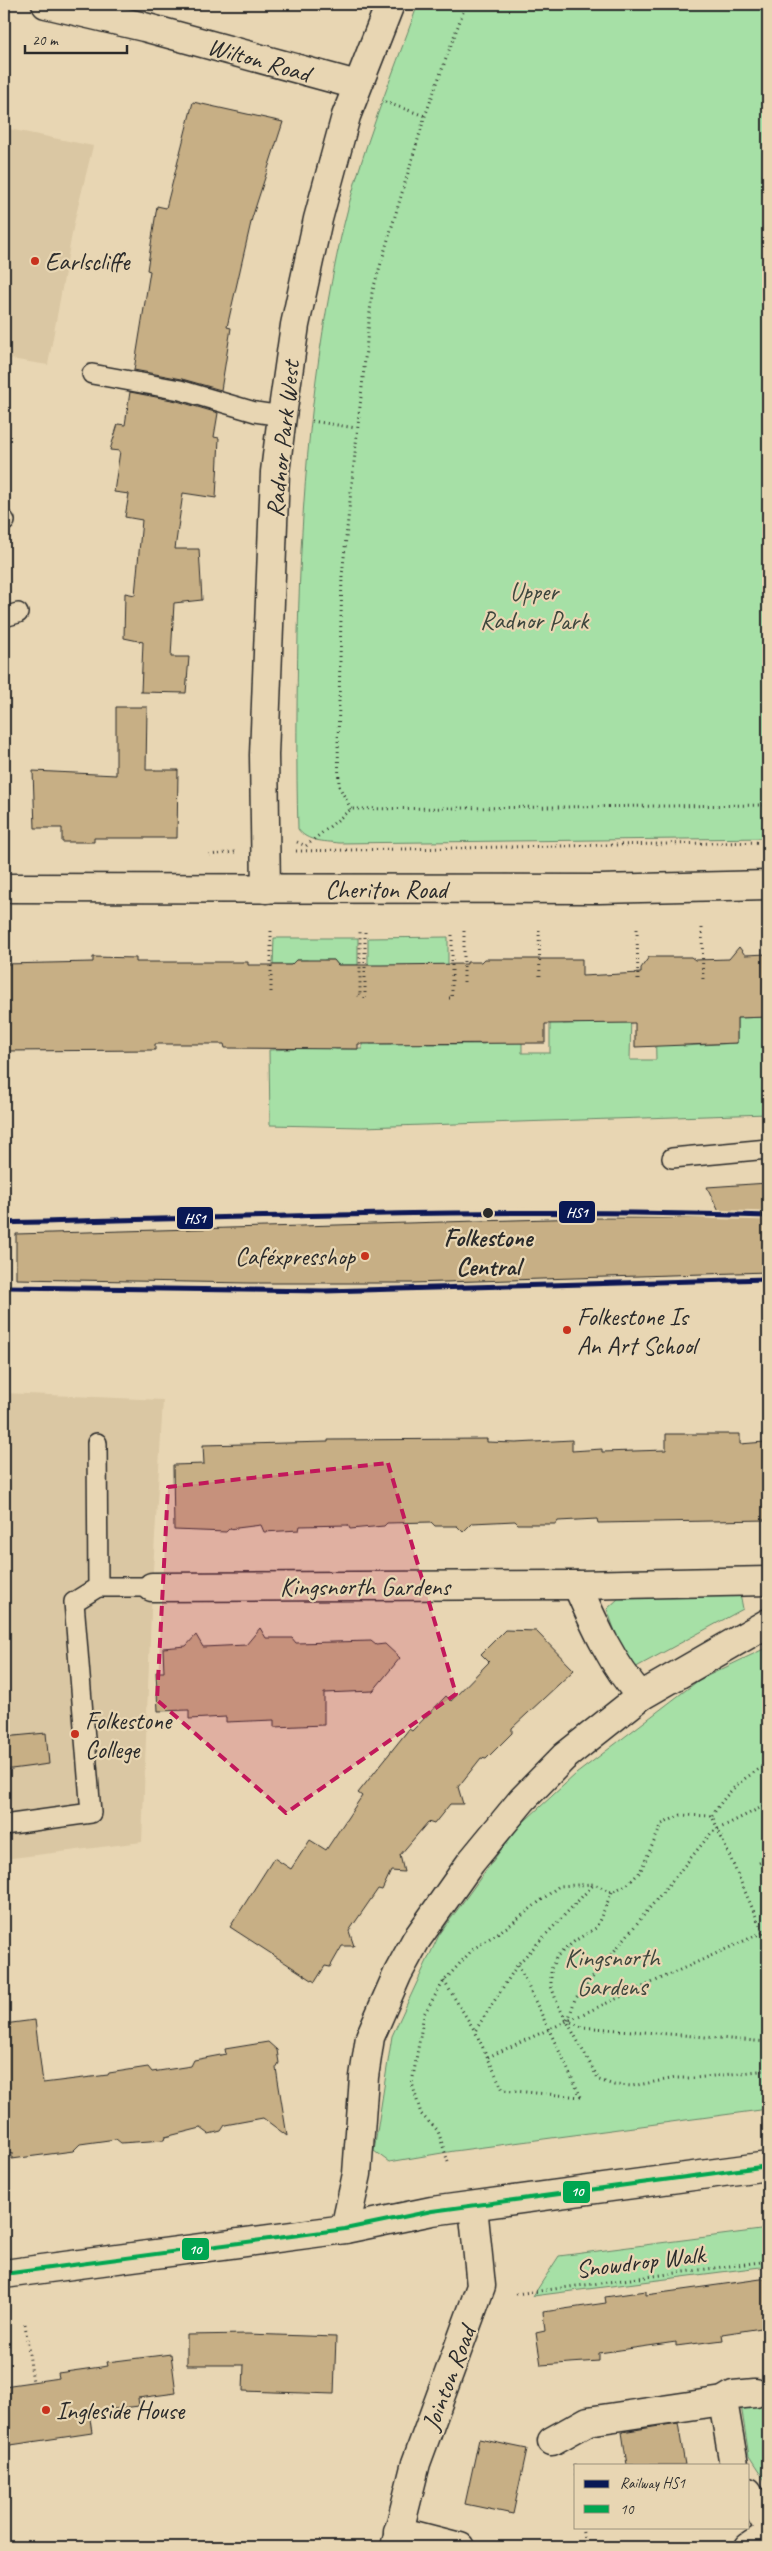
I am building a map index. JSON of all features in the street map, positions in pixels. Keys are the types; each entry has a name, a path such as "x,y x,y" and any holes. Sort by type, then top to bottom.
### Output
{"main road":[{"name":"Wilton Road","path":"46,4 144,27 367,92"},
{"name":"Radnor Park West","path":"266,889 276,846 264,755 274,501 293,418 295,325 318,219 367,92 390,4"},
{"name":"Cheriton Road","path":"4,888 599,889 768,885"},
{"name":"Kingsnorth Gardens","path":"152,1587 578,1585 768,1581"},
{"path":"578,1585 592,1620 628,1682 641,1696"},
{"path":"345,2230 356,2174 364,2077 370,2038 398,1973 416,1940 471,1862 522,1800 564,1757 641,1696 768,1623"},
{"path":"4,2274 345,2230 432,2211 768,2166"},
{"name":"Jointon Road","path":"396,2539 416,2463 481,2286 473,2206"},
{"path":"552,2441 588,2421 723,2401 733,2395 755,2393"},
{"path":"723,2401 734,2464"},
{"path":"750,2495 768,2526"},
{"path":"749,2547 768,2534"},
{"path":"396,2539 460,2547"}],"lane":[{"path":"92,374 180,390 255,412 293,418"},
{"path":"672,1158 768,1149"},
{"path":"97,1442 98,1587"},
{"path":"4,1825 91,1814 74,1602 98,1587 152,1587"}],"path":[{"path":"352,809 339,786 338,744 342,576 356,428 372,293 424,116 466,4"},
{"path":"367,92 424,116"},
{"path":"293,418 356,428"},
{"path":"276,846 293,841 306,846 352,809 768,805"},
{"path":"276,846 768,842"},
{"path":"702,928 703,981"},
{"path":"638,929 638,981"},
{"path":"540,930 540,979"},
{"path":"271,931 271,992 273,993"},
{"path":"449,998 452,998 452,931"},
{"path":"464,931 464,985"},
{"path":"358,995 360,996 360,932"},
{"path":"365,932 365,999"},
{"path":"712,1816 721,1800 742,1780 764,1766 768,1759"},
{"path":"568,2021 575,1999 718,1827 768,1804"},
{"path":"763,1807 768,1818"},
{"path":"712,1816 681,1815 662,1824 640,1872 628,1884 612,1892 596,1928 576,1940 557,1956 551,1969 551,1986 558,2005 599,2080 614,2085 632,2086 676,2078 695,2078 768,2070"},
{"path":"712,1816 768,1944"},
{"path":"759,1863 768,1859"},
{"path":"448,2162 438,2131 421,2114 412,2083 424,2014 444,1980 472,1950 510,1925 559,1886 594,1884 612,1892"},
{"path":"475,2031 518,1964 594,1884"},
{"path":"488,2057 768,1930"},
{"path":"444,1980 475,2031 503,2090 581,2097 518,1964"},
{"path":"568,2021 582,2027 768,2042"},
{"name":"Snowdrop Walk","path":"516,2294 768,2261"},
{"path":"25,2324 33,2382"},
{"path":"582,2528 585,2547"}],"highlighted area":[{"path":"388,1463 456,1694 286,1813 157,1700 168,1487"}],"shaded area":[{"name":"Earlscliffe","path":"4,128 93,146 74,223 48,365 4,358"},
{"name":"Folkestone College","path":"4,1393 163,1400 152,1587 142,1842 4,1859"}],"green space":[{"name":"Upper Radnor Park","path":"418,4 768,4 768,838 339,843 311,839 298,829 297,683 302,533 310,432 323,332 349,203 377,117"},
{"path":"448,937 448,966 368,967 368,938"},
{"path":"274,938 358,938 358,965 338,965 334,960 324,960 319,966 307,960 296,960 291,965 273,965"},
{"path":"631,1009 630,1060 656,1060 655,1015 682,1015 683,1046 737,1043 737,1018 768,1017 768,1114 362,1127 270,1125 269,1050 294,1049 294,1032 336,1049 362,1049 362,1025 370,1044 391,1044 391,1028 427,1027 427,1044 484,1044 522,1023 522,1053 550,1053 550,1015 554,1015 563,1024 595,1023"},
{"path":"740,1593 743,1609 629,1671 607,1609 619,1598"},
{"name":"Kingsnorth Gardens","path":"768,1647 768,2109 454,2151 389,2162 374,2151 392,2036 439,1935 516,1829 576,1774 699,1680"},
{"path":"768,2229 768,2266 533,2296 559,2256"},
{"path":"768,2400 768,2485 749,2456 741,2405"}],"building":[{"path":"193,102 283,122 252,218 227,327 231,328 221,390 182,379 134,370 150,271 147,270 157,206 166,208"},
{"path":"130,392 177,401 218,413 214,437 219,438 216,498 183,493 175,549 199,549 202,600 174,603 171,657 189,657 186,693 141,692 143,642 124,638 125,593 135,595 142,520 125,517 129,494 114,492 120,451 110,450 118,424 125,425"},
{"path":"116,707 147,707 146,770 178,770 177,838 94,838 94,842 62,842 62,828 35,828 33,771 116,775"},
{"path":"739,947 745,955 768,954 768,1017 737,1018 737,1043 635,1047 635,1023 545,1024 545,1043 358,1044 358,1049 225,1048 224,1044 155,1044 155,1050 4,1051 4,964 93,962 93,957 136,958 136,962 248,962 248,965 291,965 296,960 334,960 338,965 381,965 467,964 467,962 481,962 484,959 582,959 582,976 641,973 641,968 649,957 691,957 695,960 729,959"},
{"path":"768,1183 768,1272 412,1283 249,1283 16,1279 16,1234 586,1218 722,1218 707,1187"},
{"path":"666,1434 740,1434 740,1444 765,1442 766,1458 768,1458 768,1520 598,1523 597,1519 558,1521 556,1524 518,1524 515,1521 472,1523 463,1532 457,1526 435,1526 431,1522 387,1523 384,1526 350,1529 348,1525 300,1526 299,1530 264,1532 261,1525 229,1529 226,1532 174,1530 173,1465 204,1464 203,1445 328,1442 328,1440 487,1439 487,1442 516,1443 572,1440 572,1451 602,1449 602,1452 666,1450"},
{"path":"260,1628 266,1638 292,1638 296,1643 371,1641 376,1645 385,1644 400,1658 373,1691 324,1693 324,1725 274,1727 274,1720 226,1722 226,1717 189,1719 189,1710 158,1711 156,1672 164,1672 163,1648 186,1646 196,1635 203,1647 246,1645"},
{"path":"505,1630 536,1631 574,1670 512,1728 512,1733 486,1759 481,1758 458,1787 463,1804 450,1804 434,1824 428,1822 400,1855 404,1872 391,1871 382,1890 378,1889 349,1931 354,1946 342,1946 330,1967 325,1966 315,1982 230,1927 274,1858 291,1869 310,1840 326,1850 362,1796 358,1793 409,1729 412,1731 446,1696 451,1701 489,1662 481,1654"},
{"path":"46,1733 49,1764 4,1770 4,1737"},
{"path":"35,2020 43,2083 108,2075 109,2073 148,2067 152,2072 191,2066 194,2060 226,2054 225,2049 268,2042 277,2050 279,2063 276,2068 287,2136 263,2118 225,2125 221,2131 209,2134 201,2128 165,2137 164,2140 121,2143 116,2139 80,2144 73,2151 12,2159 12,2153 4,2155 4,2024"},
{"path":"768,2278 768,2327 722,2334 723,2340 676,2346 676,2342 599,2353 599,2361 541,2365 536,2333 545,2331 543,2312 606,2303 605,2297 646,2291 646,2295"},
{"path":"247,2334 336,2337 334,2394 243,2391 244,2365 187,2365 187,2335"},
{"path":"171,2354 176,2393 138,2398 139,2406 89,2412 92,2433 4,2446 4,2386 59,2378 58,2373 108,2366 107,2362"},
{"path":"678,2423 685,2464 627,2464 622,2432"},
{"path":"479,2439 527,2449 513,2514 465,2504"}],"rail line":[{"name":"HS1","path":"4,1223 577,1212 768,1216"},
{"name":"HS1","path":"4,1287 325,1291 768,1279"}],"transit line":[{"name":"10","path":"4,2274 345,2229 432,2211 768,2166"}],"place":[{"name":"Earlscliffe","path":"35,261"},
{"name":"Folkestone Central","path":"488,1213"},
{"name":"Caféxpresshop","path":"365,1256"},
{"name":"Folkestone Is An Art School","path":"567,1330"},
{"name":"Folkestone College","path":"75,1734"},
{"name":"Ingleside House","path":"46,2410"}]}
